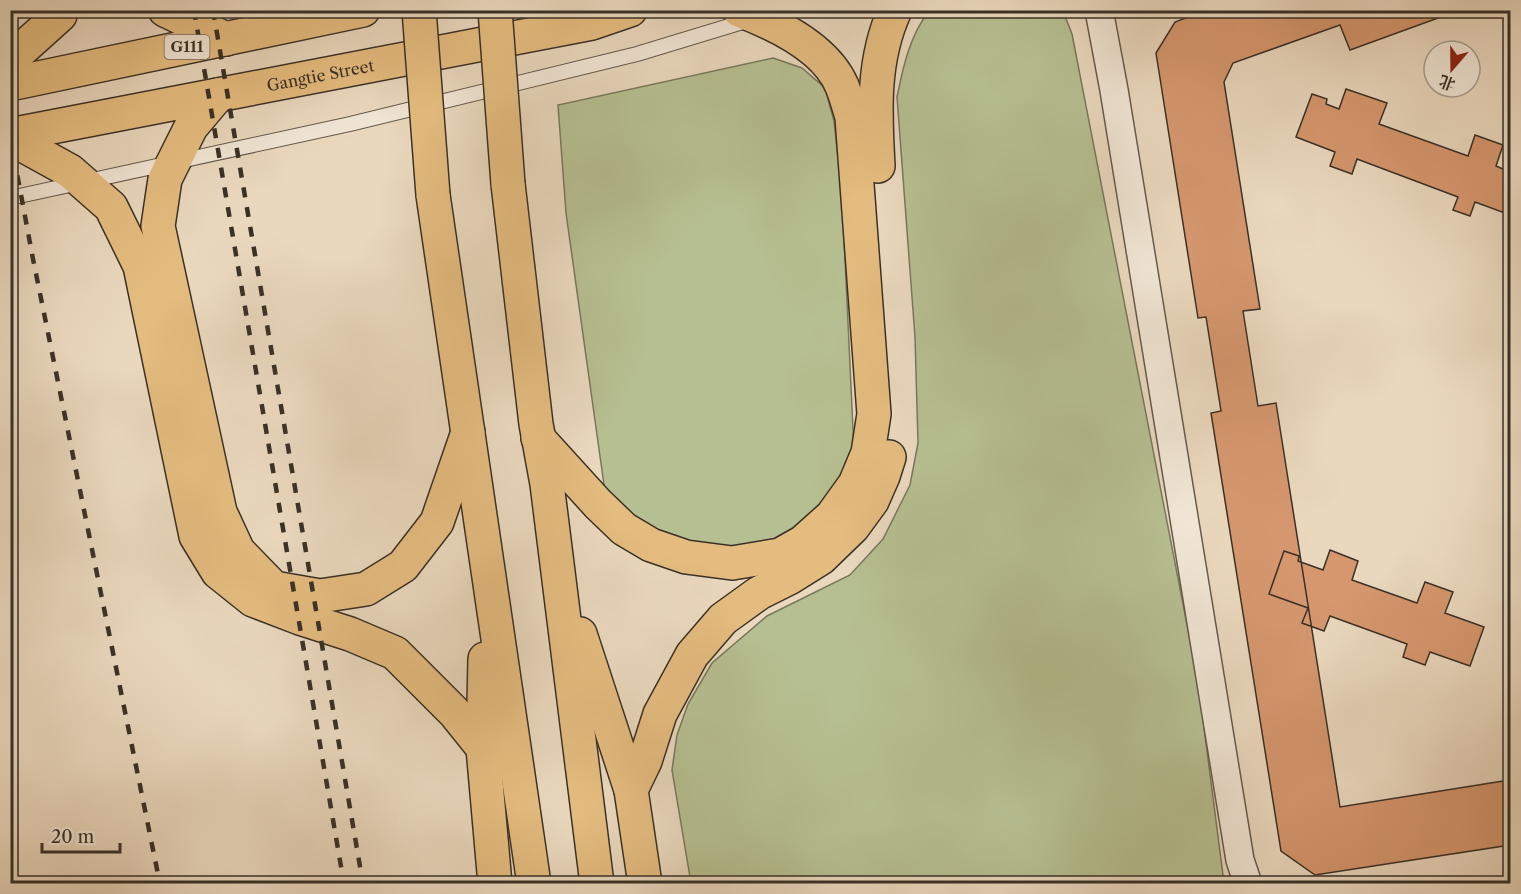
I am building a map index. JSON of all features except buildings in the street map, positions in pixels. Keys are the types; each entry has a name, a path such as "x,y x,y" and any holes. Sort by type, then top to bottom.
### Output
{"highway":[{"path":"17,51 60,15 61,10"},
{"path":"165,10 226,39"},
{"name":"G111","path":"10,84 363,10"},
{"path":"418,10 433,195 534,884"},
{"path":"495,10 508,184 538,438 547,484 596,875"},
{"name":"Gangtie Street","path":"10,136 592,23 630,10"},
{"path":"631,790 645,761 660,714 692,655 723,619 759,594 821,558 853,528 872,501 883,476 891,447 893,409 875,115 883,43 895,10"},
{"path":"538,438 624,529 651,545 687,557 732,563 780,555 803,542 832,516 855,484 868,453 874,414 852,117 842,84 825,59 759,13"},
{"path":"219,95 191,128 165,179 158,226 220,512 238,551 274,588 320,596 366,589 403,566 437,522 468,432"},
{"path":"10,136 70,171 111,207 140,266 196,536 218,572 253,600 350,634 395,653 454,712 483,748"},
{"path":"556,558 631,790 643,872"},
{"path":"488,568 483,748 494,879"}],"street":[{"path":"1099,10 1118,113 1240,860 1248,884"}],"lane":[{"path":"10,198 350,124 637,54 759,13"}],"green space":[{"path":"929,11 1063,11 1072,34 1198,681 1224,883 691,883 672,770 677,735 688,704 712,663 767,616 850,575 883,539 910,485 918,443 915,337 897,97 912,41"},
{"path":"773,58 802,68 825,88 834,121 842,195 854,450 846,470 830,497 805,523 766,544 714,551 643,527 605,492 566,213 558,105"}],"railway":[{"path":"194,10 344,884"},
{"path":"213,10 363,884"},
{"path":"10,136 160,884"}]}
